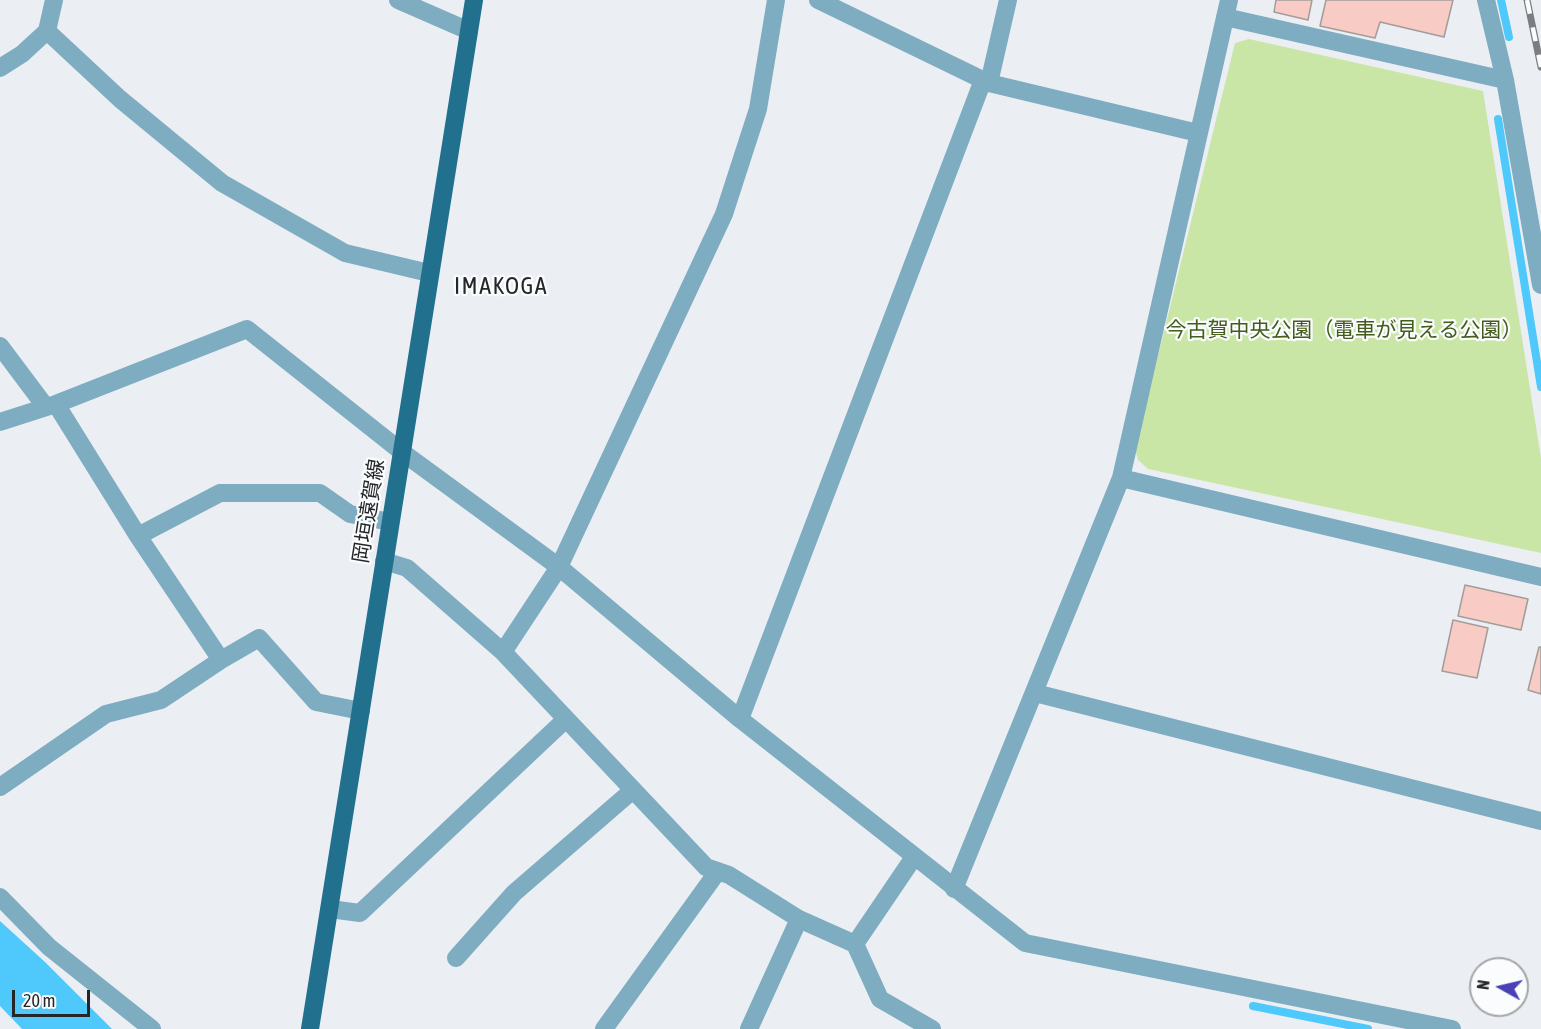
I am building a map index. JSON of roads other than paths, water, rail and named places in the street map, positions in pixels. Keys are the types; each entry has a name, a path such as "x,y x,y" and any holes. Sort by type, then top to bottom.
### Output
{"main road":[{"name":"岡垣遠賀線","path":"310,1029 474,0"}],"street":[{"path":"0,68 47,32 54,0"},
{"path":"398,0 469,31"},
{"path":"503,652 559,567 724,214 758,109 776,0"},
{"path":"818,0 986,82 1198,133"},
{"path":"740,720 986,82 1008,0"},
{"path":"1486,0 1505,80 1541,285"},
{"path":"954,889 1120,478 1174,250 1227,8 1505,80"},
{"path":"47,32 120,99 222,183 345,253 429,273"},
{"path":"0,422 51,405 247,329 402,452 559,567 740,720 1025,944 1452,1029"},
{"path":"0,346 51,405 221,660"},
{"path":"1120,478 1541,577"},
{"path":"138,536 220,493 320,493 350,514 390,522"},
{"path":"384,561 407,568 503,652 706,867 729,875 799,919 855,944 880,999 932,1029"},
{"path":"0,787 106,714 161,700 221,660 260,639 316,702 361,711"},
{"path":"1035,693 1541,821"},
{"path":"330,909 360,913 566,719"},
{"path":"456,958 514,893 633,790"},
{"path":"855,944 914,857"},
{"path":"604,1029 718,871"},
{"path":"0,897 49,946 152,1029"},
{"path":"749,1029 799,919"}],"water":[{"path":"0,921 112,1029 22,1029 0,1006"}],"waterway":[{"path":"1501,0 1509,37"},
{"path":"1498,119 1541,387"},
{"path":"1253,1006 1368,1029"}],"railway":[{"path":"1527,0 1541,67"}],"district":[{"name":"IMAKOGA","path":"501,286"}],"park label":[{"name":"今古賀中央公園（電車が見える公園）","path":"1344,330"}]}
